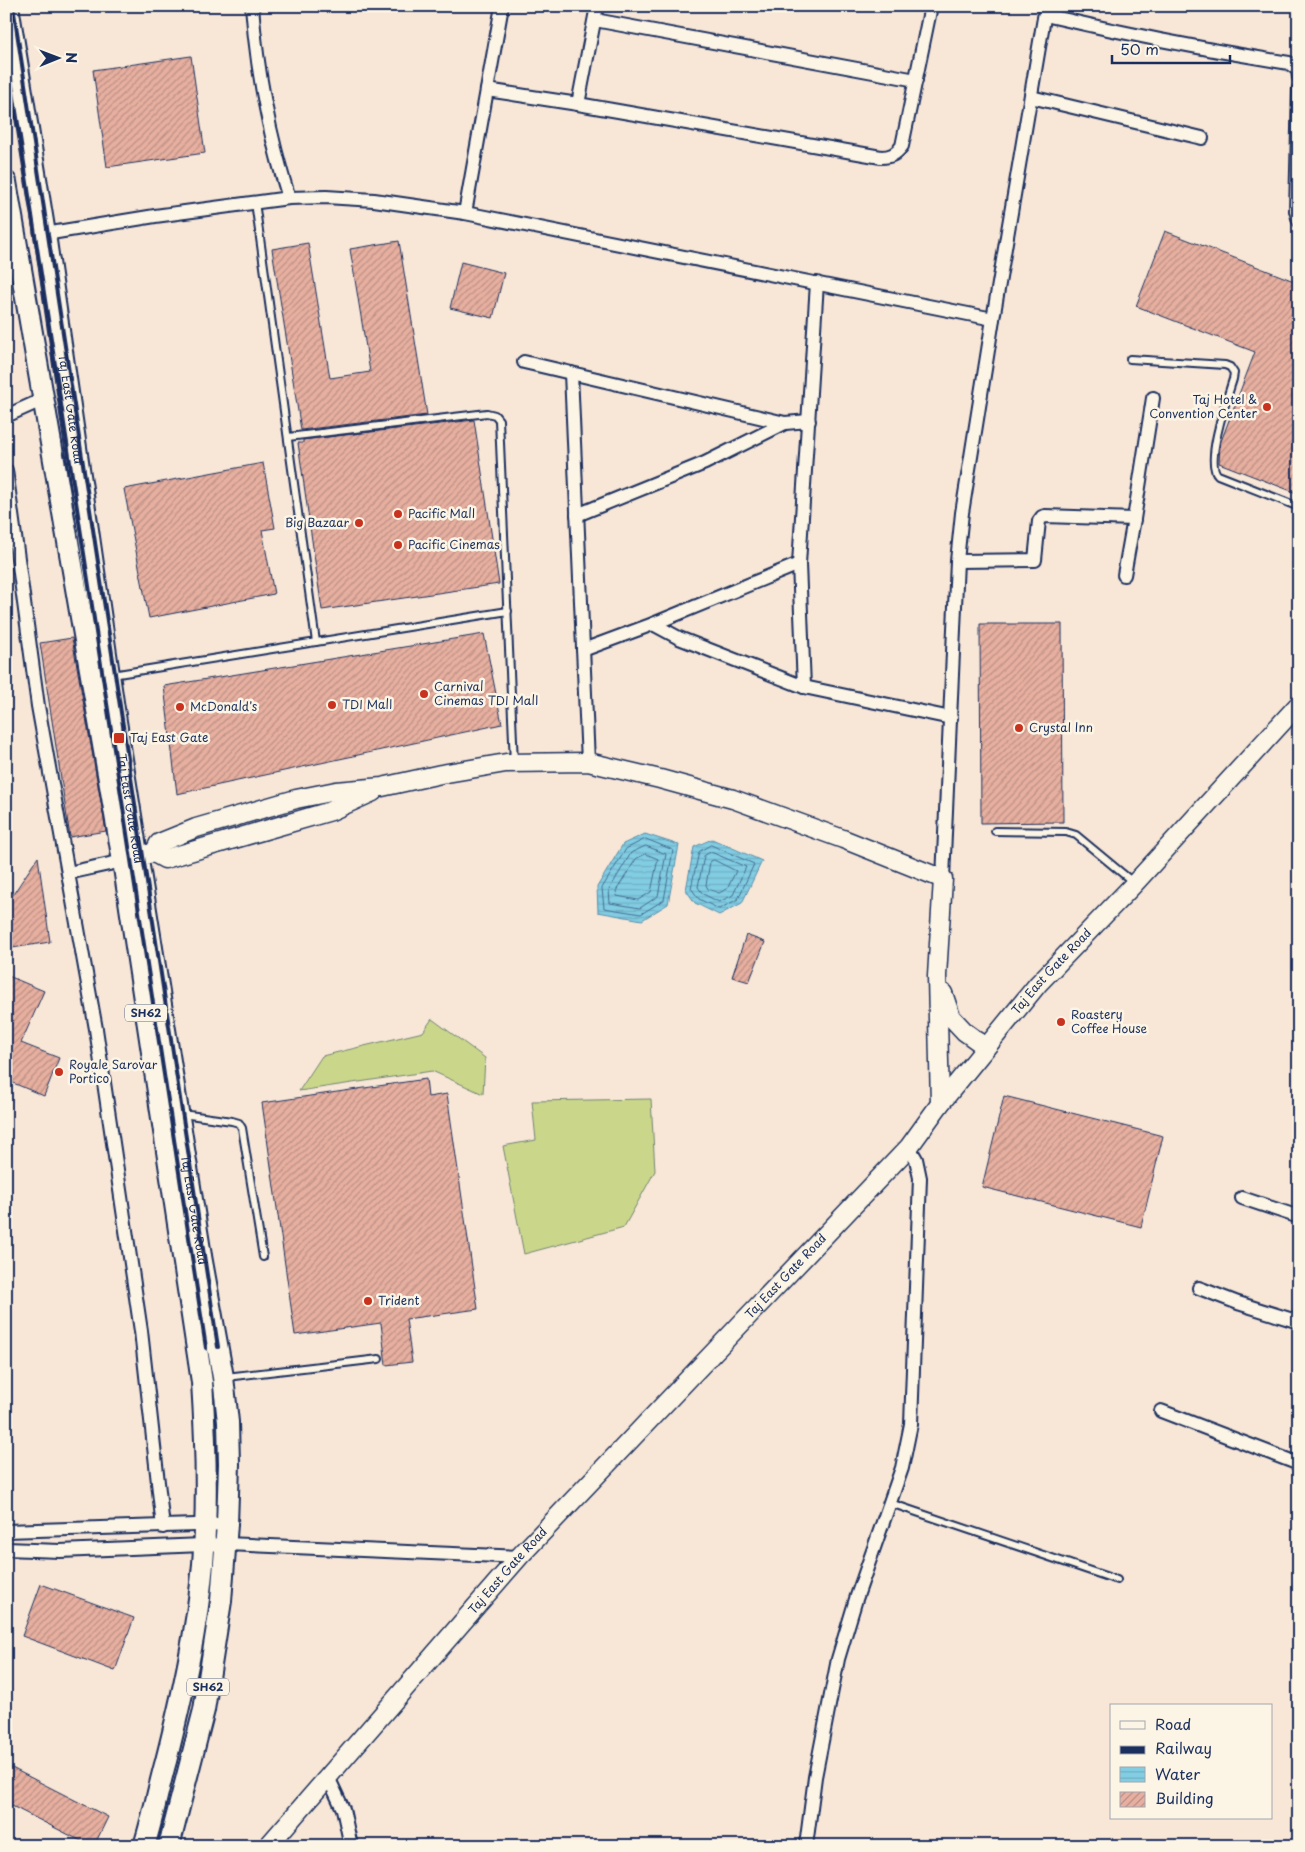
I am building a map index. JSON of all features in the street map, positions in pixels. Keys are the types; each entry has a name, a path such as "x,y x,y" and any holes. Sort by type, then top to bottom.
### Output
{"main road":[{"name":"Taj East Gate Road","path":"8,6 45,234 109,676 201,1256 223,1377 228,1422 227,1534"},
{"name":"SH62","path":"6,182 44,399 139,857 202,1382 206,1439 205,1535 200,1587 180,1704 144,1846"},
{"name":"Taj East Gate Road","path":"268,1846 520,1557 909,1147 940,1104 1038,984 1295,714"},
{"path":"139,857 159,843 196,828 264,808 336,791 382,787 441,774 514,762 588,762 733,799 843,839 943,879 937,976 940,1104"},
{"path":"937,976 951,1017 965,1032 986,1046"},
{"name":"SH62","path":"169,1846 204,1710 221,1601 227,1534"}],"street":[{"path":"252,6 267,121 289,198"},
{"path":"465,212 502,6"},
{"path":"578,104 597,6"},
{"path":"487,90 578,104 871,156 889,157 897,153 902,146 931,6"},
{"path":"943,879 957,561 962,513 1045,10 1112,31 1196,48 1289,63 1298,70 1299,77"},
{"path":"595,20 916,80"},
{"path":"1299,89 1296,211 1299,221"},
{"path":"1031,97 1202,138"},
{"path":"45,234 155,216 289,198 326,196 374,200 465,212 993,319"},
{"path":"804,687 799,564 817,284"},
{"path":"524,362 786,422 809,421"},
{"path":"571,373 588,762"},
{"path":"1124,575 1152,398"},
{"path":"6,416 44,399"},
{"path":"577,515 705,463 786,422"},
{"path":"6,470 38,706 96,1030 139,1321 163,1527"},
{"path":"957,561 1035,560 1039,520 1042,516 1134,519"},
{"path":"583,650 799,564"},
{"path":"652,624 679,638 804,687 951,718"},
{"path":"68,872 139,857"},
{"path":"806,1846 815,1777 838,1659 856,1599 902,1468 912,1424 920,1178 916,1159 909,1147"},
{"path":"1242,1198 1299,1217"},
{"path":"1199,1288 1238,1303 1299,1322"},
{"path":"1161,1411 1299,1464"},
{"path":"6,1531 163,1527 205,1535 227,1534"},
{"path":"6,1549 60,1551 227,1534 520,1557"},
{"path":"328,1777 343,1809 351,1846"}],"lane":[{"path":"255,202 316,642"},
{"path":"1130,360 1225,364 1230,367 1234,372 1234,379 1218,432 1212,463 1214,472 1299,507"},
{"path":"288,437 487,413 495,415 499,420 514,762"},
{"path":"109,676 508,611"},
{"path":"995,832 1066,832 1076,835 1135,884"},
{"path":"178,1113 232,1121 239,1123 242,1128 263,1257"},
{"path":"223,1377 379,1359"},
{"path":"890,1503 1117,1580"}],"green space":[{"path":"432,1019 485,1058 483,1094 432,1071 299,1091 322,1056 423,1032"},
{"path":"651,1099 655,1171 624,1227 524,1254 503,1146 536,1140 532,1101"}],"water":[{"path":"645,834 679,845 668,904 642,920 598,912 597,887 623,844"},
{"path":"712,839 762,861 742,903 719,915 695,903 686,890 694,847"}],"building":[{"path":"191,56 205,153 107,167 93,70"},
{"name":"Taj Hotel & Convention Center","path":"1165,231 1299,283 1299,494 1219,463 1220,444 1255,352 1136,306"},
{"path":"399,241 427,415 301,430 272,249 308,243 330,378 370,372 350,249"},
{"path":"461,262 504,273 493,318 450,308"},
{"name":"Pacific Mall","path":"474,420 499,584 322,610 298,443 303,443 303,440"},
{"path":"263,463 275,528 262,530 274,594 149,618 124,489"},
{"path":"980,624 1062,624 1063,822 981,823"},
{"name":"TDI Mall","path":"484,634 502,724 177,794 164,686"},
{"path":"72,638 106,831 70,837 40,643"},
{"path":"38,857 50,942 6,949 6,905"},
{"path":"746,935 765,942 749,982 732,977"},
{"path":"6,975 44,991 21,1043 59,1058 44,1096 6,1080"},
{"name":"Trident","path":"426,1079 428,1097 447,1094 478,1309 406,1319 412,1362 386,1365 381,1323 295,1335 262,1103"},
{"path":"1004,1096 1163,1136 1141,1227 982,1187"},
{"path":"41,1584 134,1618 115,1671 22,1636"},
{"path":"6,1765 108,1817 94,1846 6,1803"}],"railway":[{"path":"13,6 218,1347"},
{"path":"6,46 206,1348"}],"place":[{"name":"Taj Hotel & Convention Center","path":"1267,407"},
{"name":"Pacific Mall","path":"398,514"},
{"name":"Big Bazaar","path":"359,523"},
{"name":"Pacific Cinemas","path":"398,545"},
{"name":"Carnival Cinemas TDI Mall","path":"424,694"},
{"name":"TDI Mall","path":"332,705"},
{"name":"McDonald's","path":"180,707"},
{"name":"Crystal Inn","path":"1019,728"},
{"name":"Taj East Gate","path":"119,738"},
{"name":"Roastery Coffee House","path":"1061,1022"},
{"name":"Royale Sarovar Portico","path":"59,1072"},
{"name":"Trident","path":"368,1301"}]}
